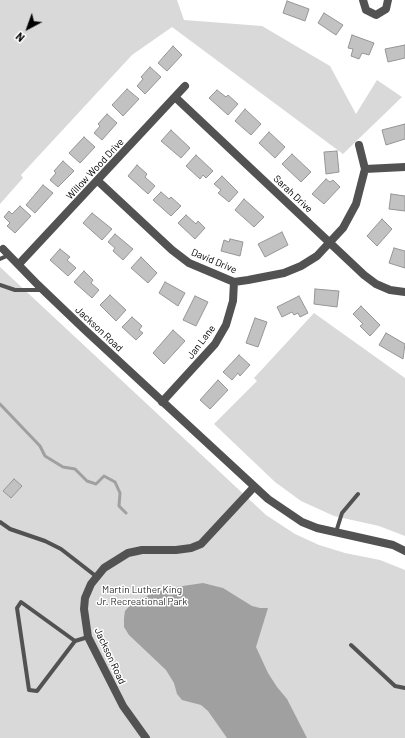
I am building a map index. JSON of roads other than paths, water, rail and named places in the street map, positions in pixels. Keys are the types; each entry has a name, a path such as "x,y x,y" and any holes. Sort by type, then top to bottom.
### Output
{"street":[{"path":"363,0 366,10 376,15 386,9 388,0"},
{"name":"Willow Wood Drive","path":"19,264 185,86"},
{"name":"Sarah Drive","path":"174,97 364,275 376,284 390,290 405,292"},
{"path":"359,145 366,169 405,167"},
{"name":"David Drive","path":"98,181 172,250 189,263 234,282 264,278 284,273 317,256 331,243 343,228 356,204 366,169"},
{"name":"Jackson Road","path":"6,252 42,290 254,487 302,522 336,532 392,545 405,551"},
{"name":"Jan Lane","path":"162,402 215,344 226,325 233,301 234,282"},
{"name":"Jackson Road","path":"146,738 123,706 88,637 84,622 84,609 85,598 91,584 104,568 128,553 142,550 176,550 191,548 201,544 254,487"}],"lane":[{"path":"0,259 6,252"},
{"path":"0,285 15,290 42,290"},
{"path":"336,532 342,513 358,494"},
{"path":"0,522 10,529 45,540 60,549 97,577"},
{"path":"75,641 21,602 17,608 29,690 37,691 75,641 88,637"},
{"path":"351,645 395,686 405,688"}],"waterway":[{"path":"0,404 40,446 45,456 63,467 75,469 87,481 96,484 104,476 115,482 120,493 119,506 126,513"}],"park label":[{"name":"Martin Luther King Jr. Recreational Park","path":"142,596"}]}
